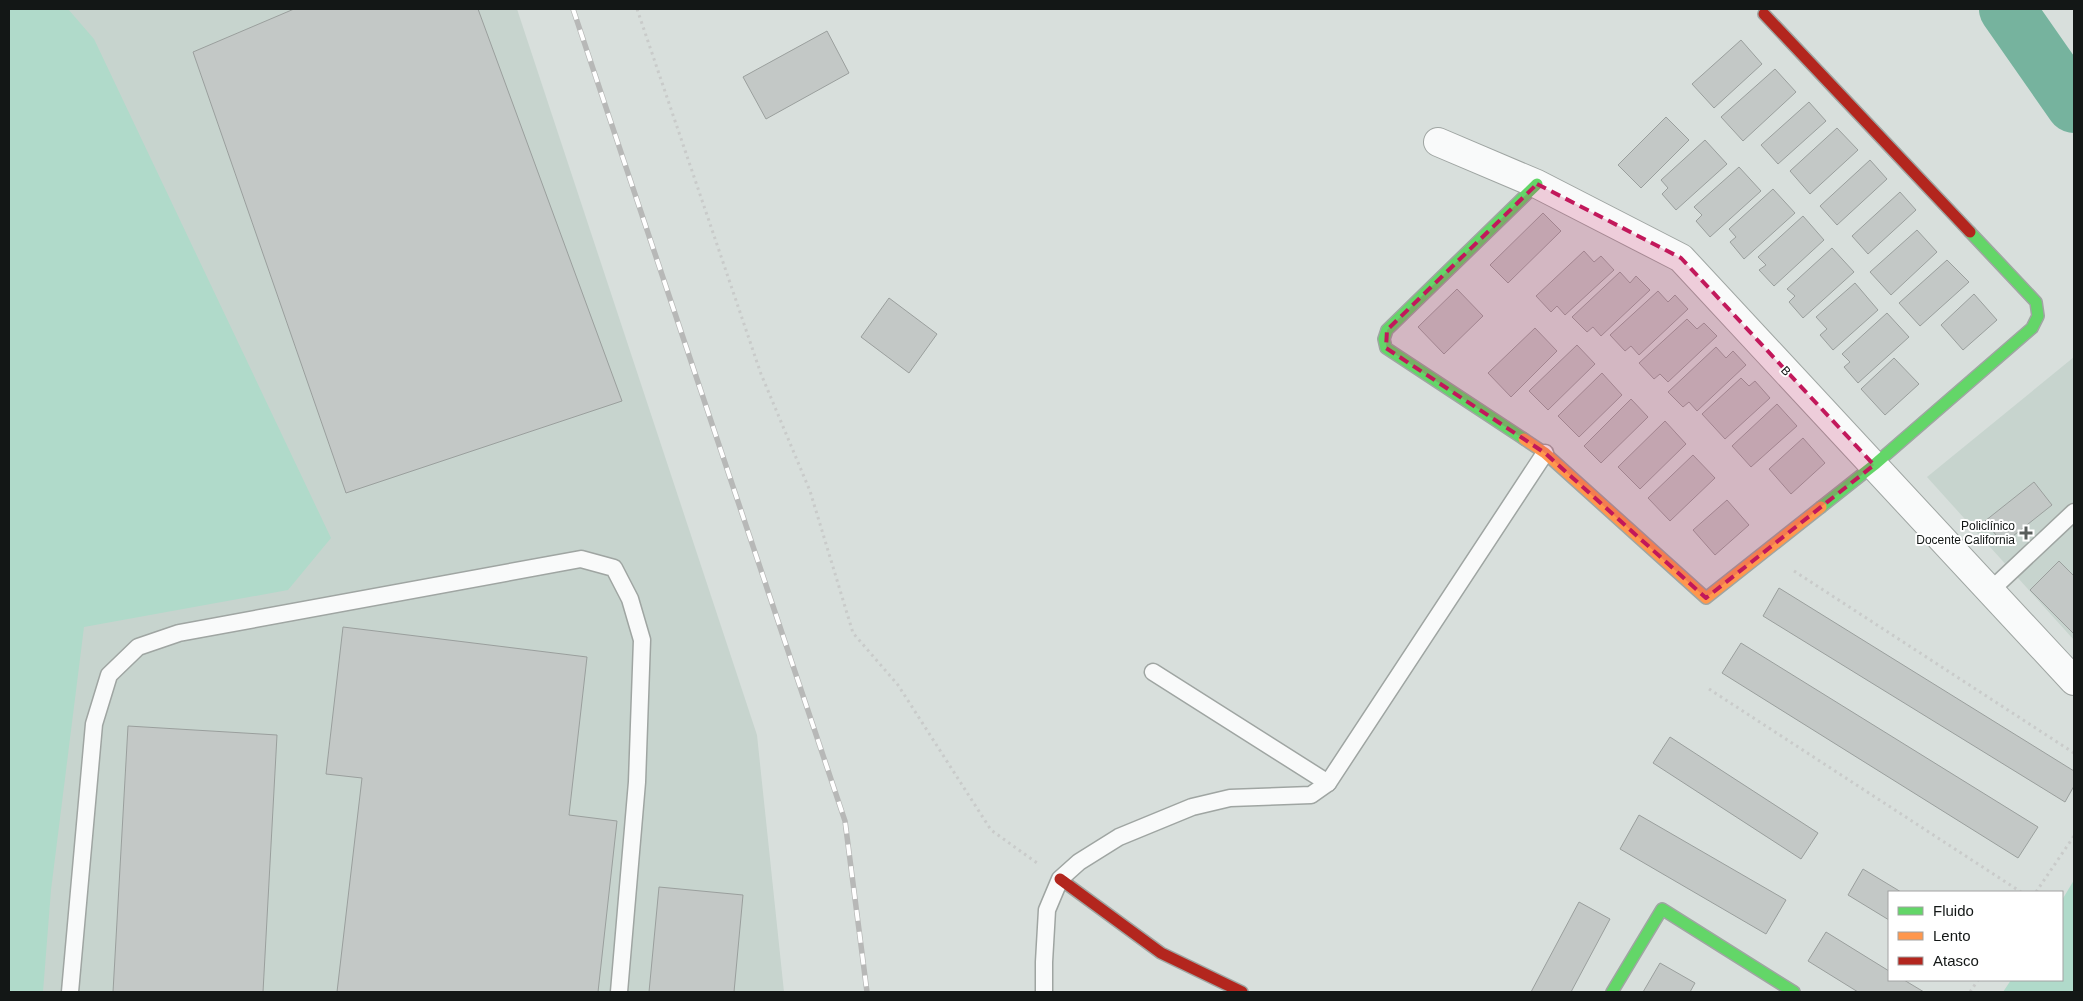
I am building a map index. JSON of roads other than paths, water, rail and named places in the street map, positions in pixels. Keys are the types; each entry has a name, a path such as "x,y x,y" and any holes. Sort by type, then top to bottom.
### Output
{"street":[{"path":"1537,184 1387,330 1384,338 1386,348 1545,453 1706,598 1874,465 2032,328 2038,316 2036,302 1764,14"},
{"name":"B","path":"1438,142 1537,184 1681,258 2074,681"},
{"path":"1060,879 1161,953 1242,992"},
{"path":"1612,992 1662,909 1794,992"}],"lane":[{"path":"1044,992 1046,910 1060,879 1078,862 1119,837 1192,808 1230,798 1312,795 1328,783 1545,453"},
{"path":"1991,590 2074,512"},
{"path":"70,992 94,724 108,675 138,647 178,633 580,559 614,568 630,599 642,640 637,782 619,992"},
{"path":"1153,672 1328,783"}],"waterway":[{"path":"2007,9 2074,105"}],"railway":[{"path":"573,9 845,821 867,992"}],"place":[{"name":"Policlínico Docente California","path":"2026,533"}]}
